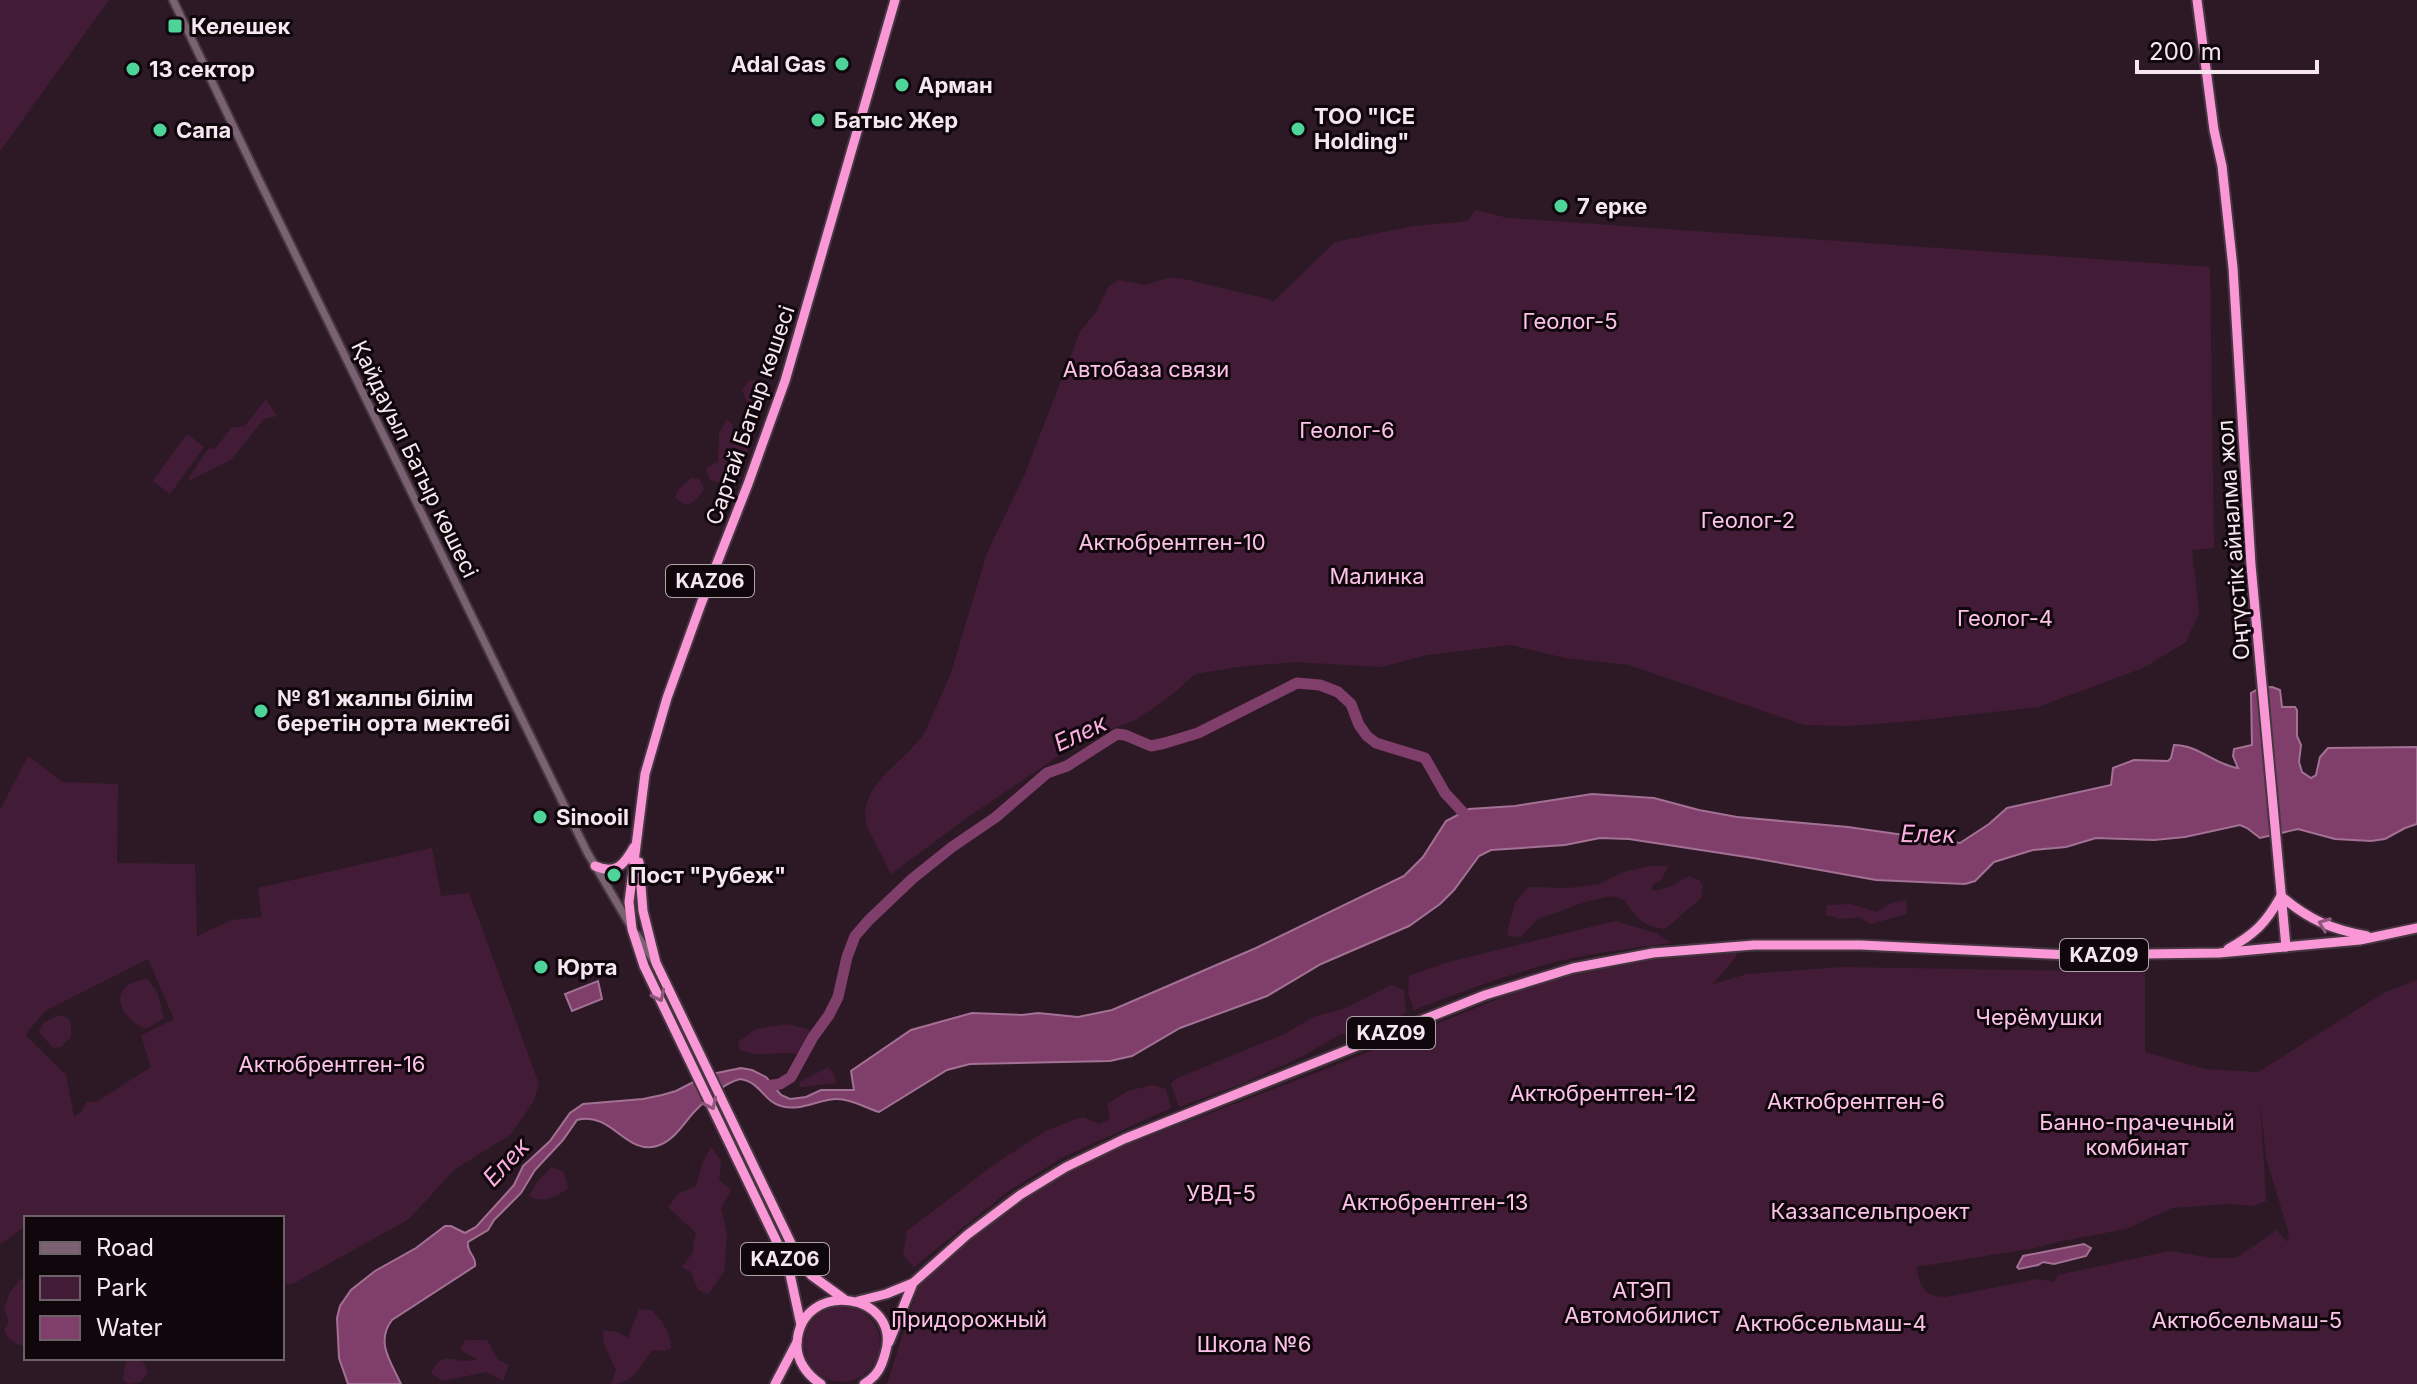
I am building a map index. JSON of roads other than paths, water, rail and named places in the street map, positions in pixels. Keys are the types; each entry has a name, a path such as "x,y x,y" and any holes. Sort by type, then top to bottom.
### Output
{"highway":[{"name":"Сартай Батыр көшесі","path":"637,840 645,774 667,698 785,381 895,0"},
{"name":"Оңтүстік айналма жол","path":"2197,0 2214,130 2222,166 2233,268 2251,565 2286,947"},
{"path":"595,866 608,870 620,866 637,840"},
{"name":"KАZ06","path":"637,840 629,902 632,929 644,966 682,1031"},
{"name":"KАZ06","path":"637,840 643,911 656,963 682,1031 760,1194 788,1265 801,1325"},
{"path":"2219,953 2247,939 2262,925 2280,893 2320,924 2374,938"},
{"name":"KAZ09","path":"858,1301 913,1283 967,1235 1020,1195 1066,1167 1124,1139 1485,995 1573,968 1653,953 1754,945 1861,945 2057,955 2219,953 2374,938 2417,928"},
{"name":"KАZ06","path":"760,1194 799,1260 811,1275 844,1299"},
{"name":"KAZ09","path":"888,1345 913,1283"},
{"name":"KАZ06","path":"775,1384 797,1342 801,1325 812,1311 827,1302 844,1299 858,1301"},
{"path":"858,1301 880,1318 888,1345 881,1369 864,1384"},
{"path":"797,1342 804,1369 821,1384"}],"street":[{"name":"Қайдауыл Батыр көшесі","path":"173,0 595,866 656,963"},
{"path":"877,1384 881,1369"}],"water":[{"path":"2272,687 2280,690 2282,707 2295,707 2297,710 2297,736 2301,745 2299,762 2302,772 2311,778 2316,775 2320,757 2328,748 2417,747 2417,824 2385,839 2371,841 2335,839 2298,829 2260,838 2240,825 2154,840 2096,838 2066,847 2033,850 1994,862 1975,881 1965,884 1876,880 1629,839 1600,838 1565,845 1491,850 1479,856 1440,904 1409,926 1321,964 1267,996 1180,1028 1132,1056 1110,1061 970,1064 947,1070 879,1112 843,1099 795,1107 781,1106 753,1084 740,1079 715,1092 673,1136 657,1146 636,1144 600,1122 577,1120 488,1230 468,1242 475,1266 392,1320 385,1336 386,1352 401,1384 348,1384 339,1358 337,1318 340,1306 351,1290 445,1226 465,1233 476,1227 514,1185 523,1166 550,1141 570,1113 583,1104 662,1095 707,1075 741,1068 766,1077 781,1095 790,1099 806,1097 821,1090 854,1090 851,1071 911,1030 972,1013 1038,1013 1078,1017 1112,1010 1256,948 1404,876 1423,857 1446,821 1469,809 1515,806 1592,794 1654,798 1737,817 1848,827 1960,843 2007,808 2111,785 2113,768 2134,760 2168,761 2174,745 2191,748 2238,768 2233,756 2234,749 2252,745 2251,693"},
{"path":"598,981 602,999 572,1011 565,994"},
{"path":"2084,1244 2091,1248 2086,1256 2054,1264 2043,1262 2017,1267 2023,1256"}],"waterway":[{"name":"Елек","path":"766,1086 780,1084 791,1077 838,997 855,936 869,920 912,879 996,817 1047,773 1067,766 1117,734 1151,746 1165,743 1198,733 1297,683 1320,685 1338,692 1351,704 1359,725 1376,743 1425,758 1445,793 1472,822"}],"place":[{"name":"Келешек","path":"175,26"},
{"name":"Adal Gas","path":"842,64"},
{"name":"13 сектор","path":"133,69"},
{"name":"Арман","path":"902,85"},
{"name":"Батыс Жер","path":"818,120"},
{"name":"ТОО \"ICE Holding\"","path":"1298,129"},
{"name":"Сапа","path":"160,130"},
{"name":"7 ерке","path":"1561,206"},
{"name":"№ 81 жалпы білім беретін орта мектебі","path":"261,711"},
{"name":"Sinooil","path":"540,817"},
{"name":"Пост \"Рубеж\"","path":"614,875"},
{"name":"Юрта","path":"541,967"}],"park label":[{"name":"Геолог-5","path":"1570,321"},
{"name":"Автобаза связи","path":"1146,369"},
{"name":"Геолог-6","path":"1347,430"},
{"name":"Геолог-2","path":"1748,520"},
{"name":"Актюбрентген-10","path":"1172,542"},
{"name":"Малинка","path":"1377,576"},
{"name":"Геолог-4","path":"2005,618"},
{"name":"Черёмушки","path":"2039,1017"},
{"name":"Актюбрентген-16","path":"332,1064"},
{"name":"Актюбрентген-12","path":"1603,1093"},
{"name":"Актюбрентген-6","path":"1856,1101"},
{"name":"Банно-прачечный комбинат","path":"2137,1134"},
{"name":"УВД-5","path":"1221,1193"},
{"name":"Актюбрентген-13","path":"1435,1202"},
{"name":"Каззапсельпроект","path":"1870,1211"},
{"name":"АТЭП Автомобилист","path":"1642,1302"},
{"name":"Придорожный","path":"969,1319"},
{"name":"Актюбсельмаш-5","path":"2247,1320"},
{"name":"Актюбсельмаш-4","path":"1831,1323"},
{"name":"Школа №6","path":"1254,1344"}]}
